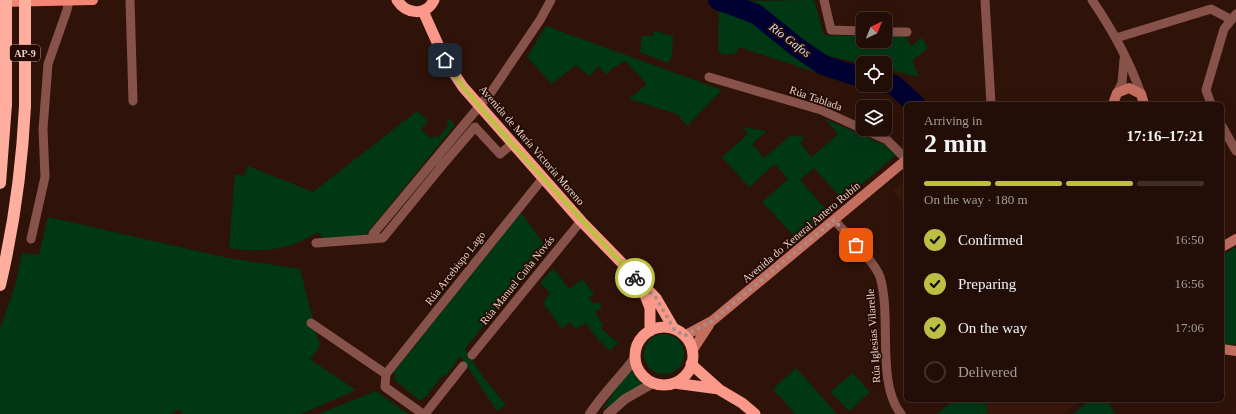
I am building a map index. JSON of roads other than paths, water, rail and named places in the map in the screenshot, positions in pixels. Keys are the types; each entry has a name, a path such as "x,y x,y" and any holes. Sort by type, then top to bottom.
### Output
{"highway":[{"name":"AP-9","path":"0,183 6,104 6,0"},
{"name":"AP-9","path":"0,285 11,240 22,167 25,106 25,0"},
{"path":"397,0 405,9 411,12 422,11 428,8 434,0"},
{"name":"Avenida de María Victoria Moreno","path":"422,11 445,60 463,87 581,221 656,298 674,329"},
{"name":"Avenida de María Victoria Moreno","path":"640,283 650,308 650,331"},
{"path":"674,383 682,379 691,364 692,352 689,343 684,336 674,329 658,328 650,331 638,342 635,358 640,373 653,383 660,385 674,383 720,390"},
{"path":"691,364 720,390 742,403 755,414"}],"main road":[{"path":"0,2 93,0"},
{"path":"1112,100 1129,88 1144,101"},
{"name":"Avenida do Xeneral Antero Rubín","path":"684,336 712,321 904,162"},
{"path":"1224,244 1236,239"},
{"name":"Avenida do Xeneral Antero Rubín","path":"692,352 698,340 712,321"},
{"path":"1224,349 1236,351"}],"street":[{"path":"31,239 45,177 43,129 48,64 67,10 69,0"},
{"path":"130,0 133,101"},
{"path":"373,234 480,106 536,26 551,0"},
{"path":"824,0 831,30 856,31"},
{"path":"985,0 990,102"},
{"path":"1092,0 1116,38 1144,101"},
{"path":"1116,38 1211,9 1233,17 1224,29 1206,90 1210,102"},
{"path":"892,32 908,32"},
{"path":"1112,100 1122,83 1124,58"},
{"name":"Rúa Tablada","path":"709,77 821,110 887,140 904,158"},
{"path":"316,243 383,238 475,127 500,154 512,144"},
{"path":"1224,130 1236,151"},
{"path":"425,172 445,162"},
{"name":"Rúa Arcebispo Lago","path":"386,374 543,178"},
{"name":"Rúa Iglesias Vilarelle","path":"834,220 874,266 880,277 889,390 895,407 902,414"},
{"name":"Rúa Manuel Cuña Novás","path":"472,355 581,221"},
{"path":"312,323 386,374 385,386 424,414 463,366"},
{"path":"590,414 599,400 620,378 635,358"},
{"path":"608,414 625,399 653,383"}],"waterway":[{"name":"Río Gafos","path":"718,0 756,14 797,47 823,65 856,76"},
{"name":"Río Gafos","path":"892,85 913,102"}]}
